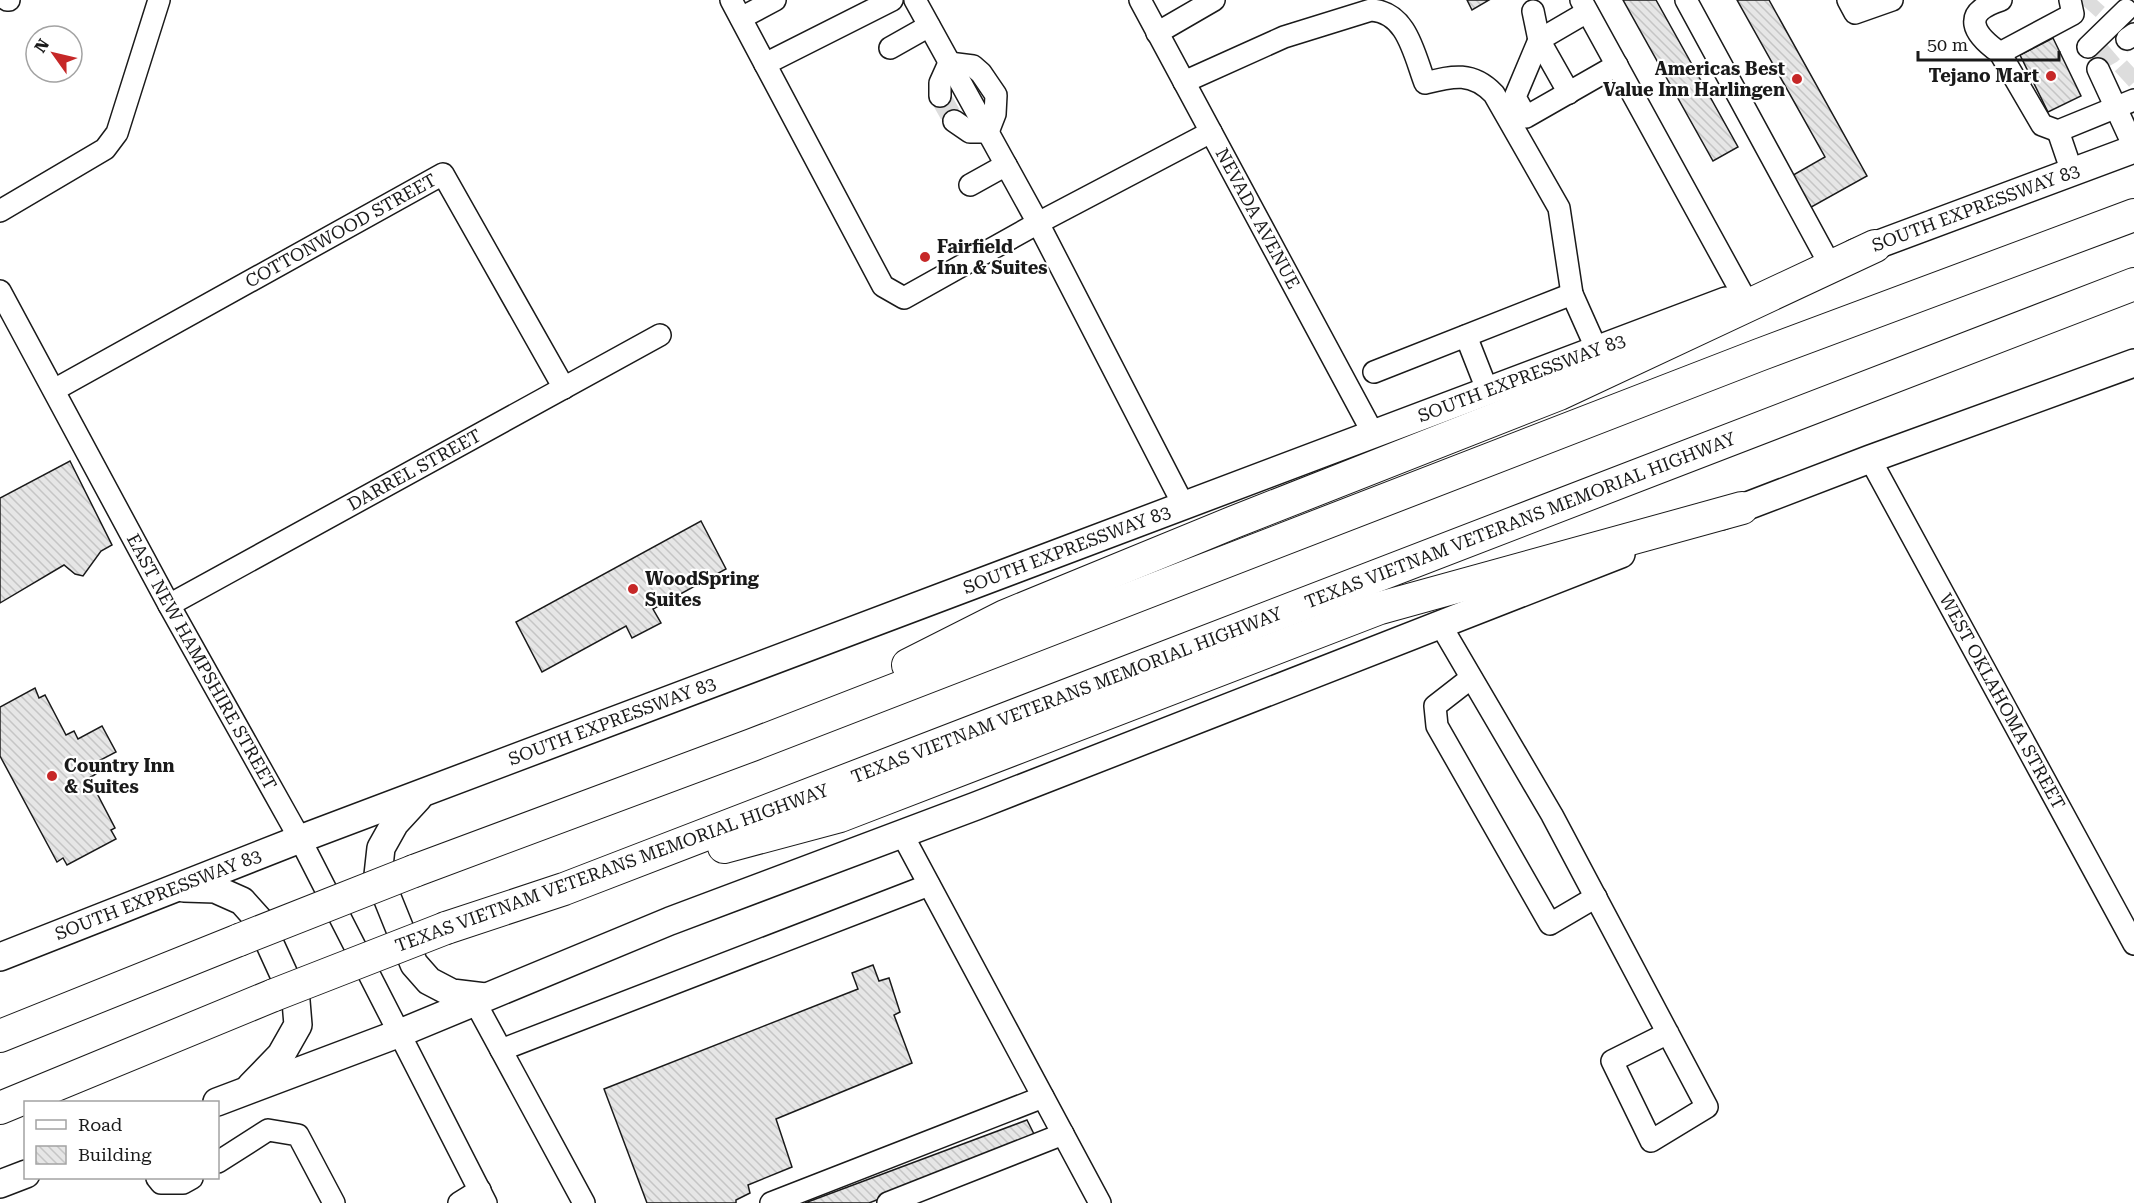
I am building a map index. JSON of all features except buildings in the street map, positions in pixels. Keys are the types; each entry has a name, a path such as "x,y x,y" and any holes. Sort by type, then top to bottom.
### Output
{"highway":[{"path":"0,1036 414,872 752,745 1760,355 2134,215"},
{"path":"752,745 1005,616 1234,522 1559,394 1875,246"},
{"name":"TEXAS VIETNAM VETERANS MEMORIAL HIGHWAY","path":"0,1108 274,995 446,928 564,890 2134,284"},
{"path":"564,890 840,816 1380,608 1742,508"}],"main road":[{"name":"SOUTH EXPRESSWAY 83","path":"0,957 300,839 2134,148"},
{"path":"219,1101 400,1033 670,921 902,834 1440,624 1870,459 2134,363"},
{"path":"423,793 390,831 381,848 378,875 414,964 429,981 452,993 480,999"},
{"path":"175,888 215,889 242,901 259,920 296,1001 298,1025 281,1055 243,1093"},
{"path":"0,1184 24,1175"}],"street":[{"path":"0,211 105,149 117,134 159,0"},
{"path":"775,0 736,9 883,286 904,298 1038,223 1211,132"},
{"path":"765,64 892,0"},
{"path":"915,0 949,63"},
{"name":"NEVADA AVENUE","path":"1140,0 1374,435"},
{"path":"1157,33 1214,0"},
{"path":"1686,0 1829,263"},
{"path":"1848,0 1855,13 1893,0"},
{"path":"2001,0 1986,5 1979,12 1975,21 1976,33 2000,53 2042,125 2058,131"},
{"path":"1617,65 1526,117 1515,97 1539,40 1584,6 1617,65 1743,295"},
{"path":"1184,82 1284,37 1371,10 1380,10 1389,15 1403,26 1425,83 1454,76 1475,79 1486,85 1494,94 1559,208 1572,294 1596,350"},
{"path":"1533,11 1539,40 1569,93"},
{"path":"2000,53 2077,11 2092,56 2120,94 2134,148"},
{"path":"2092,56 2129,22"},
{"path":"890,48 929,26"},
{"path":"940,96 940,83 949,63"},
{"path":"949,63 973,66 996,94 996,114 988,132"},
{"path":"2058,131 2120,94"},
{"path":"954,121 970,132 988,132"},
{"path":"2058,131 2072,172"},
{"path":"988,132 1038,223 1184,506"},
{"path":"970,185 1006,165"},
{"name":"COTTONWOOD STREET","path":"54,390 443,174 564,388"},
{"name":"EAST NEW HAMPSHIRE STREET","path":"0,291 168,605 300,839 483,1197"},
{"path":"1374,372 1572,294"},
{"name":"DARREL STREET","path":"168,605 660,335"},
{"path":"1466,336 1488,392"},
{"name":"WEST OKLAHOMA STREET","path":"1870,459 2134,944"},
{"path":"1440,624 1552,815 1596,897 1668,1033 1707,1107 1651,1142 1612,1061 1668,1033"},
{"path":"1472,678 1435,706 1437,726 1476,795 1550,924 1596,897"},
{"path":"902,834 1100,1203"},
{"path":"501,1050 929,885"},
{"path":"480,999 501,1050 584,1203"},
{"path":"771,1203 1043,1097"},
{"path":"219,1161 268,1130 298,1135 334,1203"},
{"path":"888,1203 1063,1134"},
{"path":"159,1179 161,1183 183,1183 190,1179"},
{"path":"459,1203 483,1197"}],"tunnel":[{"path":"2088,10 2097,0"},
{"path":"2095,62 2111,53 2127,39"},
{"path":"2122,79 2134,68"},
{"path":"940,96 954,121"}],"place":[{"name":"Tejano Mart","path":"2051,76"},
{"name":"Americas Best Value Inn Harlingen","path":"1797,79"},
{"name":"Fairfield Inn & Suites","path":"925,257"},
{"name":"WoodSpring Suites","path":"633,589"},
{"name":"Country Inn & Suites","path":"52,776"}]}
